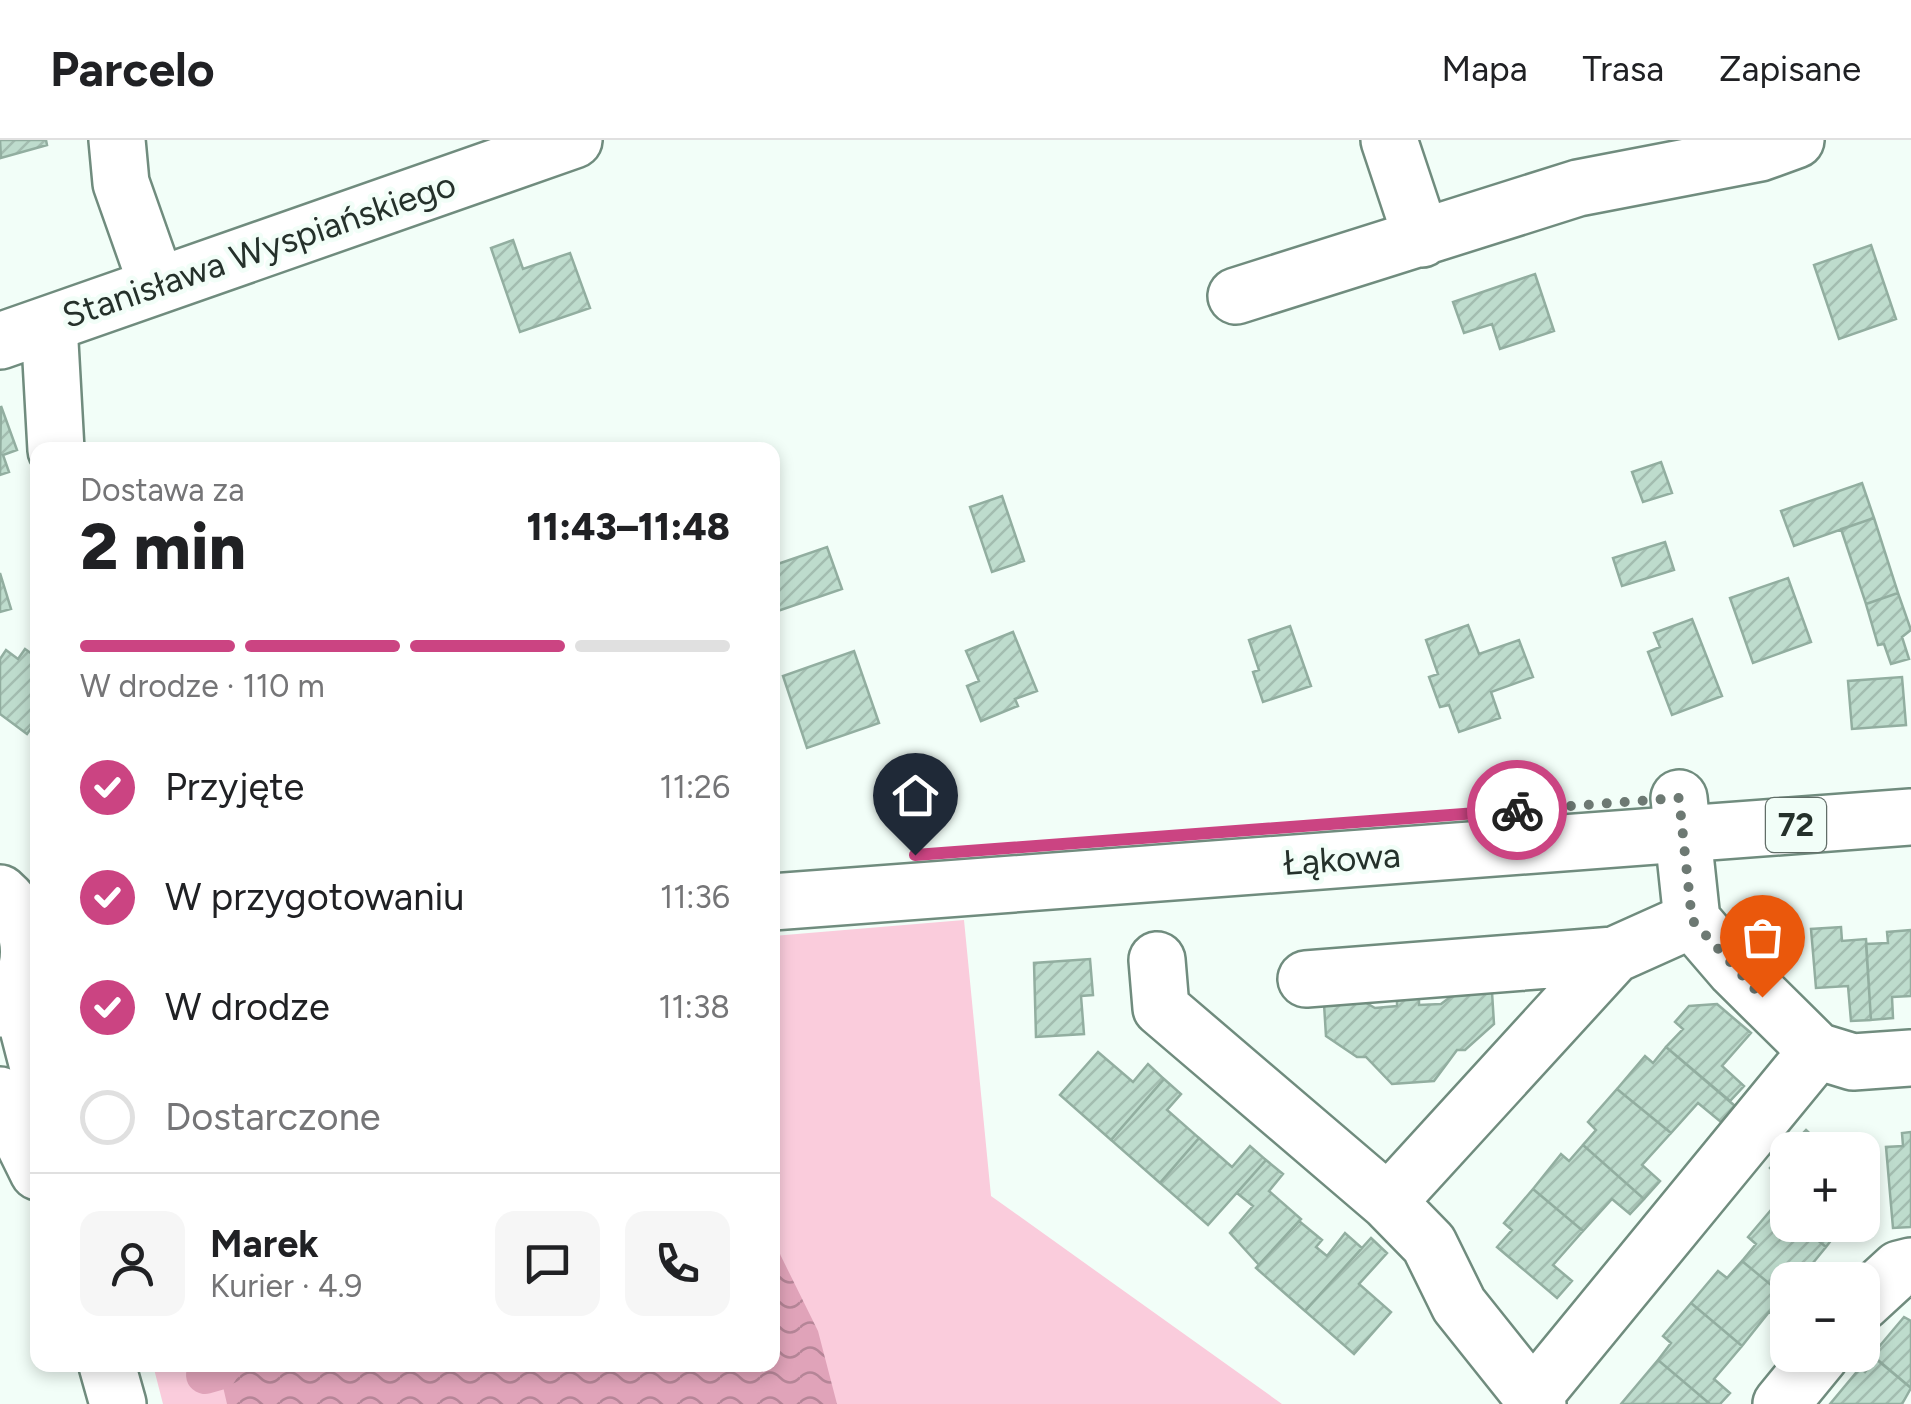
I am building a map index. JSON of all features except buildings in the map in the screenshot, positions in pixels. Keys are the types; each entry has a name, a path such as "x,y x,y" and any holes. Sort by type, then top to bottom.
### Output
{"street":[{"path":"117,140 121,182 157,284"},
{"name":"Stanisława Wyspiańskiego","path":"25,332 574,140"},
{"path":"1388,140 1422,239"},
{"path":"1236,296 1578,188 1760,154 1796,140"},
{"path":"25,332 54,442"},
{"name":"Łąkowa","path":"780,901 1680,816 1911,782"},
{"path":"1680,816 1692,920 1735,970 1817,1051 1852,1062 1911,1058"},
{"name":"Łąkowa","path":"780,866 1680,816 1911,817"},
{"path":"18,907 30,947 19,990 12,1104 30,1151"},
{"path":"1306,979 1614,955 1692,920"},
{"path":"1388,1202 1614,955"},
{"path":"1157,960 1161,1008 1388,1202 1428,1244 1458,1305 1535,1401 1817,1051"},
{"path":"1880,1287 1899,1269 1911,1266"},
{"path":"109,1372 118,1404"},
{"path":"1781,1404 1807,1372"}],"shaded area":[{"path":"964,920 991,1196 1282,1404 163,1404 155,1372 780,1372 780,935"}],"water":[{"path":"780,1254 818,1331 837,1404 227,1404 220,1372 780,1372"}],"waterway":[{"path":"205,1375 216,1372"}],"way so far":[{"path":"1517,810 1679,798 1692,920 1762,997"}],"route":[{"path":"915,855 1517,810"}]}
